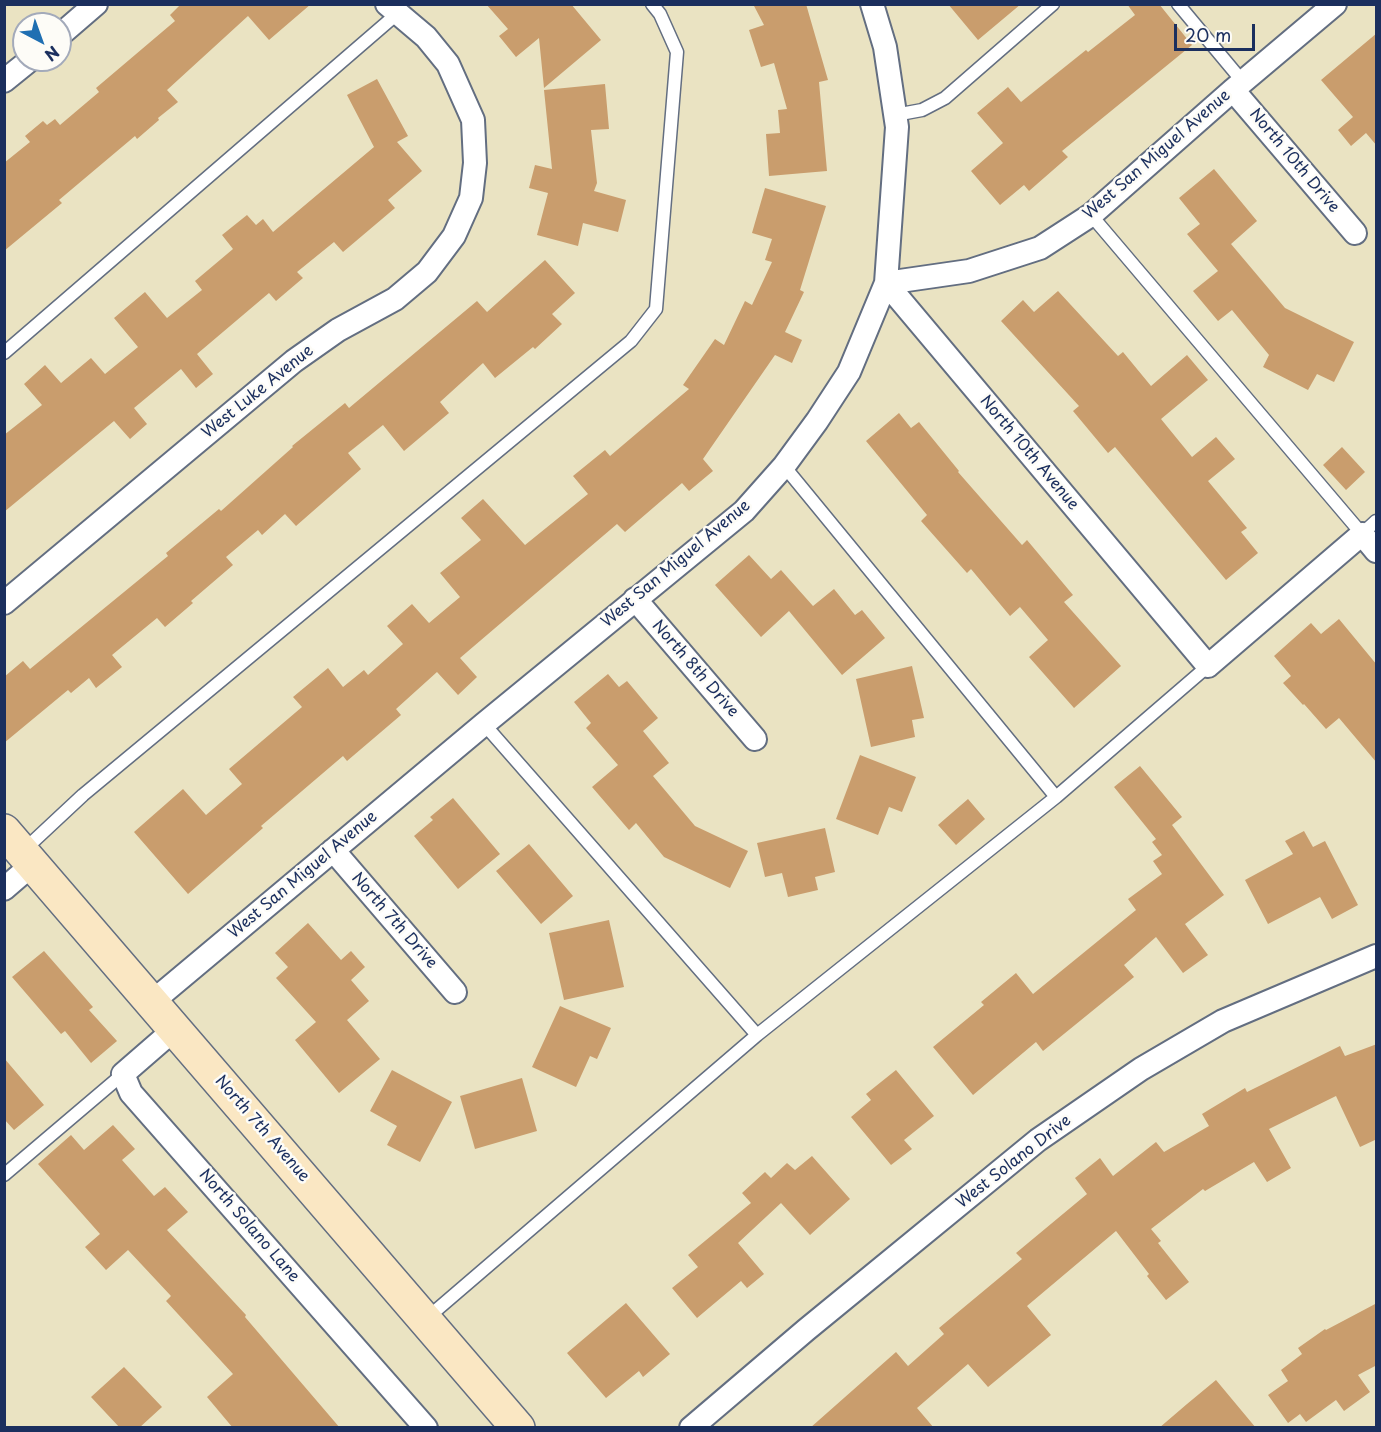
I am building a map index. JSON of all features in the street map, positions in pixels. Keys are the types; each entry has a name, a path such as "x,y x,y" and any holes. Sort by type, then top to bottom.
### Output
{"main road":[{"name":"North 7th Avenue","path":"20,849 518,1428"}],"street":[{"path":"72,25 96,4"},
{"path":"872,4 885,47 897,127 886,283"},
{"name":"West San Miguel Avenue","path":"152,1002 484,724 744,511 784,466 849,372 886,283 969,271 1041,248 1091,215 1335,4"},
{"name":"West Luke Avenue","path":"4,603 294,360 338,330 396,299 427,272 454,236 471,198 475,162 472,120 448,64 426,37 393,9"},
{"name":"North 10th Drive","path":"1238,86 1355,233"},
{"name":"North 10th Avenue","path":"886,283 1208,666"},
{"path":"1208,666 1369,528 1377,551"},
{"name":"North 8th Drive","path":"635,599 755,739"},
{"path":"4,890 20,849"},
{"name":"North 7th Drive","path":"333,850 455,992"},
{"name":"West Solano Drive","path":"691,1428 806,1330 1038,1140 1141,1069 1222,1021 1377,956"},
{"path":"123,1074 176,1029"},
{"name":"North Solano Lane","path":"123,1074 131,1093 426,1428"}],"lane":[{"path":"20,849 631,341 656,309 677,52 660,14 652,4"},
{"path":"895,115 922,110 945,98 1053,4"},
{"path":"1178,4 1238,86"},
{"path":"4,353 393,9"},
{"path":"1091,215 1369,528"},
{"path":"784,466 1056,797"},
{"path":"425,1320 757,1035 1056,797 1208,666"},
{"path":"484,724 757,1035"},
{"path":"4,1175 123,1074"}],"building":[{"path":"181,4 311,4 269,40 248,16 167,90 178,102 137,139 135,136 59,200 62,203 4,251 4,163 30,142 25,136 43,121 47,125 55,119 60,125 99,92 96,88 175,21 170,15"},
{"path":"486,4 571,4 601,40 544,88 539,38 516,57 499,36 508,29"},
{"path":"753,4 806,4 828,80 819,82 827,171 769,176 766,134 780,133 778,110 787,109 774,63 761,67 749,30 764,25"},
{"path":"948,4 1021,4 978,40"},
{"path":"1127,4 1159,4 1192,45 1062,151 1068,157 1029,191 1024,185 1000,205 971,171 1003,143 977,113 1008,87 1021,102 1086,50 1088,52 1135,15"},
{"path":"1377,33 1377,146 1366,133 1351,146 1338,130 1353,117 1321,80"},
{"path":"377,79 408,136 397,142 422,171 388,200 395,208 343,252 334,242 297,272 303,278 276,301 269,293 197,354 213,374 196,388 181,369 134,408 147,424 130,439 114,421 4,512 4,435 42,405 24,384 45,365 61,383 91,358 105,374 138,347 114,318 145,292 167,318 202,290 195,281 233,249 222,235 247,215 256,225 263,219 273,232 374,147 347,95"},
{"path":"605,84 609,129 591,130 597,183 594,191 626,200 618,232 583,223 578,246 537,235 548,193 529,188 535,165 552,169 544,90"},
{"path":"1214,169 1257,221 1231,244 1285,308 1354,342 1334,382 1317,374 1308,390 1263,367 1269,355 1232,310 1218,321 1193,291 1218,271 1187,234 1200,224 1179,198"},
{"path":"765,188 826,206 800,290 804,292 785,332 802,340 792,363 775,355 703,459 713,471 689,491 682,483 625,532 617,524 460,658 477,677 458,695 437,672 396,709 401,715 347,761 343,756 261,826 263,828 188,894 134,832 183,789 206,815 242,784 229,769 302,707 293,697 328,668 343,687 364,670 368,675 403,644 387,626 412,604 429,623 460,597 440,573 481,540 461,518 483,499 525,545 588,494 573,476 605,450 610,456 689,389 683,385 715,339 724,345 745,301 752,305 772,262 765,260 772,239 752,233"},
{"path":"545,260 575,293 552,314 562,324 535,349 533,347 495,378 483,363 440,402 449,413 404,451 383,425 348,453 361,469 296,526 285,514 262,535 258,530 226,557 233,565 165,627 157,618 112,655 122,667 96,688 89,678 71,693 68,690 4,743 4,677 23,661 30,669 168,556 166,553 219,509 221,511 292,446 345,403 349,408 477,301 487,312"},
{"path":"1058,291 1118,356 1123,352 1151,386 1187,355 1208,380 1161,419 1192,457 1216,437 1235,459 1208,481 1247,528 1241,532 1258,553 1226,580 1115,447 1108,453 1073,411 1079,406 1001,321 1023,300 1034,312"},
{"path":"899,413 911,428 919,422 958,472 1022,545 1027,540 1073,595 1064,602 1121,666 1074,708 1029,657 1048,640 1020,607 1010,616 971,569 967,573 921,521 927,515 866,441"},
{"path":"1342,447 1365,472 1346,490 1323,465"},
{"path":"749,555 771,579 781,570 813,606 834,589 855,615 862,610 885,638 842,675 789,611 761,637 715,585"},
{"path":"1339,619 1377,665 1377,763 1339,718 1326,729 1283,683 1291,676 1274,656 1311,623 1321,634"},
{"path":"912,666 924,718 912,720 915,737 871,747 856,679"},
{"path":"608,674 619,687 627,681 658,718 643,731 669,763 653,776 695,826 748,851 730,888 664,857 636,823 629,830 592,787 618,765 586,728 591,723 574,702"},
{"path":"860,755 916,777 902,812 889,807 878,835 836,819"},
{"path":"1140,766 1182,817 1172,825 1224,895 1185,924 1208,955 1183,973 1156,937 1124,965 1134,977 1043,1051 1036,1042 973,1095 933,1047 984,1005 981,1002 1016,973 1033,994 1136,910 1128,899 1162,874 1153,861 1162,855 1152,842 1156,839 1114,787"},
{"path":"453,798 500,854 458,889 414,836 433,820 430,817"},
{"path":"968,799 985,819 956,845 938,825"},
{"path":"825,828 835,872 815,877 818,890 788,897 782,873 765,877 757,843"},
{"path":"1304,831 1313,847 1325,841 1358,905 1332,919 1320,897 1268,924 1245,880 1293,854 1285,841"},
{"path":"529,844 573,896 541,924 496,871"},
{"path":"609,920 624,987 564,1000 549,933"},
{"path":"308,923 341,960 351,951 365,967 351,980 369,1001 347,1020 380,1059 339,1093 295,1040 316,1022 276,978 288,967 275,953"},
{"path":"44,951 93,1007 89,1010 117,1041 91,1063 65,1031 61,1034 12,977"},
{"path":"560,1006 611,1028 597,1059 590,1056 576,1087 532,1067"},
{"path":"1377,1044 1377,1139 1360,1147 1336,1096 1269,1129 1291,1168 1267,1182 1254,1162 1205,1191 1203,1189 1151,1229 1161,1241 1158,1243 1189,1282 1166,1300 1116,1231 1027,1306 1051,1335 988,1387 968,1364 917,1408 934,1428 810,1428 896,1352 908,1366 944,1334 939,1328 1022,1259 1016,1253 1087,1194 1075,1178 1100,1158 1113,1176 1156,1142 1164,1152 1209,1126 1202,1114 1245,1088 1247,1092 1340,1046 1345,1056"},
{"path":"4,1058 44,1105 14,1130 4,1119"},
{"path":"392,1070 452,1102 420,1162 387,1145 397,1126 370,1111"},
{"path":"896,1070 934,1116 904,1140 912,1149 891,1165 851,1117 871,1100 866,1094"},
{"path":"522,1078 537,1131 475,1149 460,1096"},
{"path":"113,1125 135,1149 122,1160 154,1196 165,1187 188,1212 167,1230 246,1315 245,1317 340,1428 233,1428 207,1397 233,1374 166,1301 171,1296 128,1250 106,1270 85,1247 100,1234 38,1164 71,1135 84,1150"},
{"path":"812,1156 850,1199 810,1235 781,1203 738,1243 764,1274 747,1288 741,1281 697,1318 672,1288 698,1267 688,1255 751,1203 742,1193 765,1172 771,1178 787,1163 795,1170"},
{"path":"626,1303 670,1354 643,1377 639,1371 606,1398 567,1353"},
{"path":"1377,1303 1377,1365 1358,1375 1370,1392 1344,1411 1336,1400 1306,1422 1300,1414 1288,1423 1268,1395 1288,1381 1281,1370 1302,1354 1298,1348 1325,1329"},
{"path":"124,1367 162,1407 139,1428 120,1428 91,1397"},
{"path":"1216,1380 1256,1428 1159,1428 1187,1404"}]}
